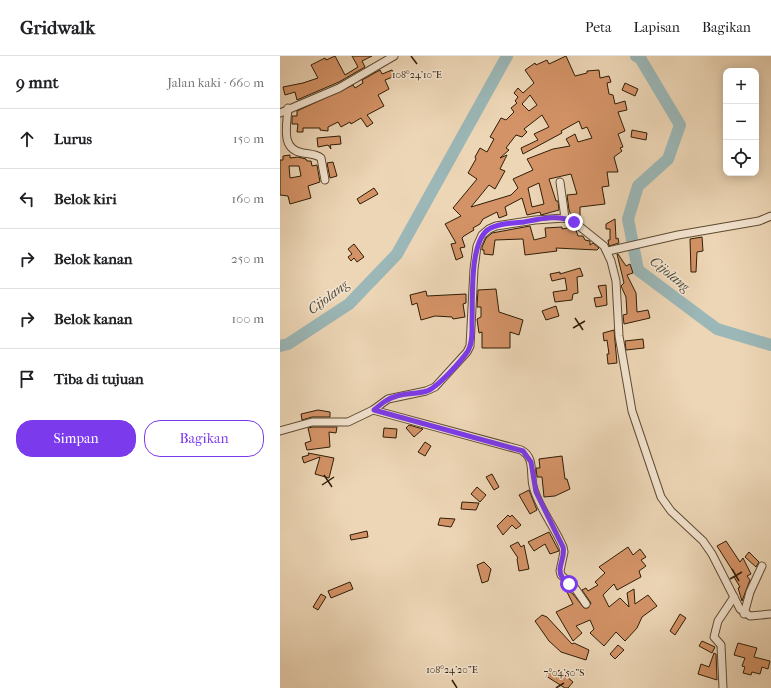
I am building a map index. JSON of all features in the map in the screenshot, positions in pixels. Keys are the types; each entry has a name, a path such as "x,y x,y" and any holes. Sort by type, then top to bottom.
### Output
{"street":[{"path":"280,113 288,108 339,88 394,56"},
{"path":"288,108 286,136 288,143 298,152 317,155 321,158 325,180"},
{"path":"560,182 565,218"},
{"path":"608,251 651,241 751,222 771,216"},
{"path":"280,431 312,422 348,422 374,410 388,399 426,391 435,386 467,352 472,340 473,298 477,246 482,236 489,229 496,226 535,220 565,218 571,220 586,231 608,251 616,281 619,336 632,411 655,483 661,497 671,511 703,541 712,554 744,614 754,616 771,614"},
{"path":"374,410 521,450 526,454 532,467 533,484 536,492 563,547 564,552 560,571 561,575 575,588 586,604"},
{"path":"744,614 750,592 762,566"},
{"path":"724,688 721,645 714,637 716,625 734,597"}],"building":[{"path":"335,56 345,75 358,67 352,56 372,56 362,61 365,67 339,82 297,100 295,92 285,95 283,87 318,78 311,65 325,58 326,60"},
{"path":"566,56 575,76 587,73 587,71 599,70 600,78 609,76 611,82 607,83 609,94 613,95 615,104 625,101 627,110 618,112 625,131 618,134 623,147 620,148 622,151 614,157 618,172 607,172 609,186 602,187 605,204 580,207 580,216 575,217 571,215 569,210 567,195 577,194 571,174 549,179 556,201 558,201 559,210 541,215 540,212 527,215 522,198 505,207 507,215 499,218 497,212 483,219 480,224 473,228 474,230 464,236 462,238 465,247 460,248 463,257 456,260 451,244 456,243 445,224 461,216 453,208 477,179 468,173 476,159 475,157 480,148 487,152 494,139 490,137 501,118 506,120 514,112 511,108 517,103 515,101 518,97 514,93 518,88 523,93 534,83 525,70 535,63 536,65 547,60 549,64","holes":["530,95 537,105 529,111 522,104","542,115 549,127 534,134 538,140 521,148 523,154 562,133 561,131 579,121 582,129 587,127 592,138 578,142 575,134 566,139 570,146 553,149 527,159 533,170 513,179 518,188 511,195 471,207 489,185 495,189 505,171 500,169 507,155 500,158 509,150 506,148 516,135 522,137 527,132 524,129","539,183 544,204 532,207 528,188"]},
{"path":"380,70 382,74 392,70 395,76 385,80 389,89 378,95 384,106 367,115 373,123 367,127 361,118 351,124 350,122 341,127 338,122 328,127 328,131 320,130 320,128 303,128 303,132 297,132 298,124 292,124 292,116 297,116 297,111 353,85 355,88 363,83 362,80"},
{"path":"625,83 638,89 635,96 622,90"},
{"path":"632,130 647,133 646,140 631,137"},
{"path":"340,136 341,144 330,145 331,149 328,145 318,147 317,138"},
{"path":"290,155 290,158 298,157 306,159 307,161 311,161 312,166 317,165 320,182 308,186 311,198 290,204 288,196 280,195 280,160 283,160 283,156","holes":["289,166 299,166 301,176 290,178"]},
{"path":"333,162 337,176 330,178 327,163"},
{"path":"374,188 378,194 360,204 357,199"},
{"path":"615,219 616,239 618,238 619,243 609,246 608,240 610,240 610,229 606,229 606,224"},
{"path":"530,226 534,240 546,237 545,228 562,227 562,229 573,227 578,236 583,236 585,240 590,241 590,245 593,243 599,248 597,250 556,248 557,251 525,255 523,239 495,240 493,255 484,254 482,247 486,238 492,233"},
{"path":"702,237 703,251 697,252 696,272 691,272 690,239"},
{"path":"354,244 364,257 357,262 354,258 351,261 348,257 352,254 348,249"},
{"path":"617,254 626,266 630,264 633,273 627,275 636,293 637,312 648,310 650,318 624,324 623,315 627,314 626,297 621,286 624,283"},
{"path":"580,268 583,276 577,277 578,293 573,294 572,300 555,302 553,292 567,290 565,278 552,281 550,274 560,272 560,274"},
{"path":"606,285 607,305 596,307 594,298 602,297 598,286"},
{"path":"496,289 499,312 523,320 519,335 510,332 510,348 482,348 482,332 479,333 477,319 481,317 481,307 477,307 478,290"},
{"path":"426,291 427,296 466,294 466,303 463,304 465,317 453,319 452,317 435,316 421,320 417,303 412,305 410,295"},
{"path":"556,306 559,316 546,320 542,311"},
{"path":"614,330 617,363 608,364 607,354 609,354 607,340 604,341 603,333"},
{"path":"643,339 644,348 626,350 625,341"},
{"path":"318,410 330,412 330,417 312,417 302,420 301,414"},
{"path":"409,425 423,429 414,437 406,428"},
{"path":"337,427 336,433 329,432 330,447 307,450 305,443 311,441 308,428"},
{"path":"384,428 397,429 396,438 383,437"},
{"path":"425,442 431,446 425,456 418,452"},
{"path":"308,453 334,458 329,478 315,474 320,457 304,463 302,457 309,455"},
{"path":"562,456 565,479 567,479 570,489 555,496 544,497 542,477 537,477 536,468 540,468 539,459"},
{"path":"492,474 499,487 494,490 486,477"},
{"path":"477,487 486,495 480,502 471,494"},
{"path":"529,490 537,510 530,514 519,495"},
{"path":"462,502 479,503 476,510 461,509"},
{"path":"508,515 510,517 512,515 521,525 516,529 512,525 503,535 497,526"},
{"path":"440,518 455,519 451,527 438,525"},
{"path":"367,531 368,537 351,540 350,535"},
{"path":"549,532 559,551 550,554 545,544 534,551 528,542"},
{"path":"726,541 740,562 743,558 751,574 747,576 750,580 742,601 738,588 740,587 734,577 736,576 717,546"},
{"path":"518,542 521,547 524,545 529,569 519,571 518,558 510,546"},
{"path":"628,547 633,555 640,549 646,557 641,560 646,566 639,571 641,577 617,590 614,584 603,595 609,607 620,598 629,607 627,593 634,589 635,604 648,595 657,606 642,617 637,628 625,641 616,632 604,646 590,633 594,629 590,620 576,626 582,633 573,641 556,612 573,604 565,588 573,594 584,608 588,608 591,603 582,590 586,588 588,591 598,585 595,582 605,573 599,567"},
{"path":"749,552 759,562 756,567 745,557"},
{"path":"484,562 491,569 488,581 482,583 477,565"},
{"path":"350,582 353,589 331,598 328,591"},
{"path":"321,594 326,597 318,610 313,607"},
{"path":"680,614 686,618 675,635 670,631"},
{"path":"542,615 547,617 572,644 574,643 589,650 586,660 561,652 549,641 535,621"},
{"path":"702,641 715,647 712,653 699,646"},
{"path":"738,643 757,648 754,657 770,661 768,669 762,667 760,674 752,672 751,675 743,673 745,667 742,666 745,658 734,655"},
{"path":"618,645 624,650 615,659 610,654"},
{"path":"714,653 716,654 717,680 698,674 701,664 709,667"},
{"path":"551,670 557,674 559,670 573,682 568,688 565,688 546,676"}],"waterway":[{"name":"Cijolang","path":"280,346 288,344 349,304 397,254 507,56"},
{"name":"Cijolang","path":"636,56 640,58 680,125 668,159 638,186 628,219 638,270 717,329 771,345"}],"route":[{"path":"569,584 563,578 560,571 564,552 563,547 538,498 533,484 531,462 523,451 374,410 388,399 426,391 435,386 467,352 472,340 474,270 477,246 479,239 485,232 496,226 535,220 560,218 574,222"}]}
